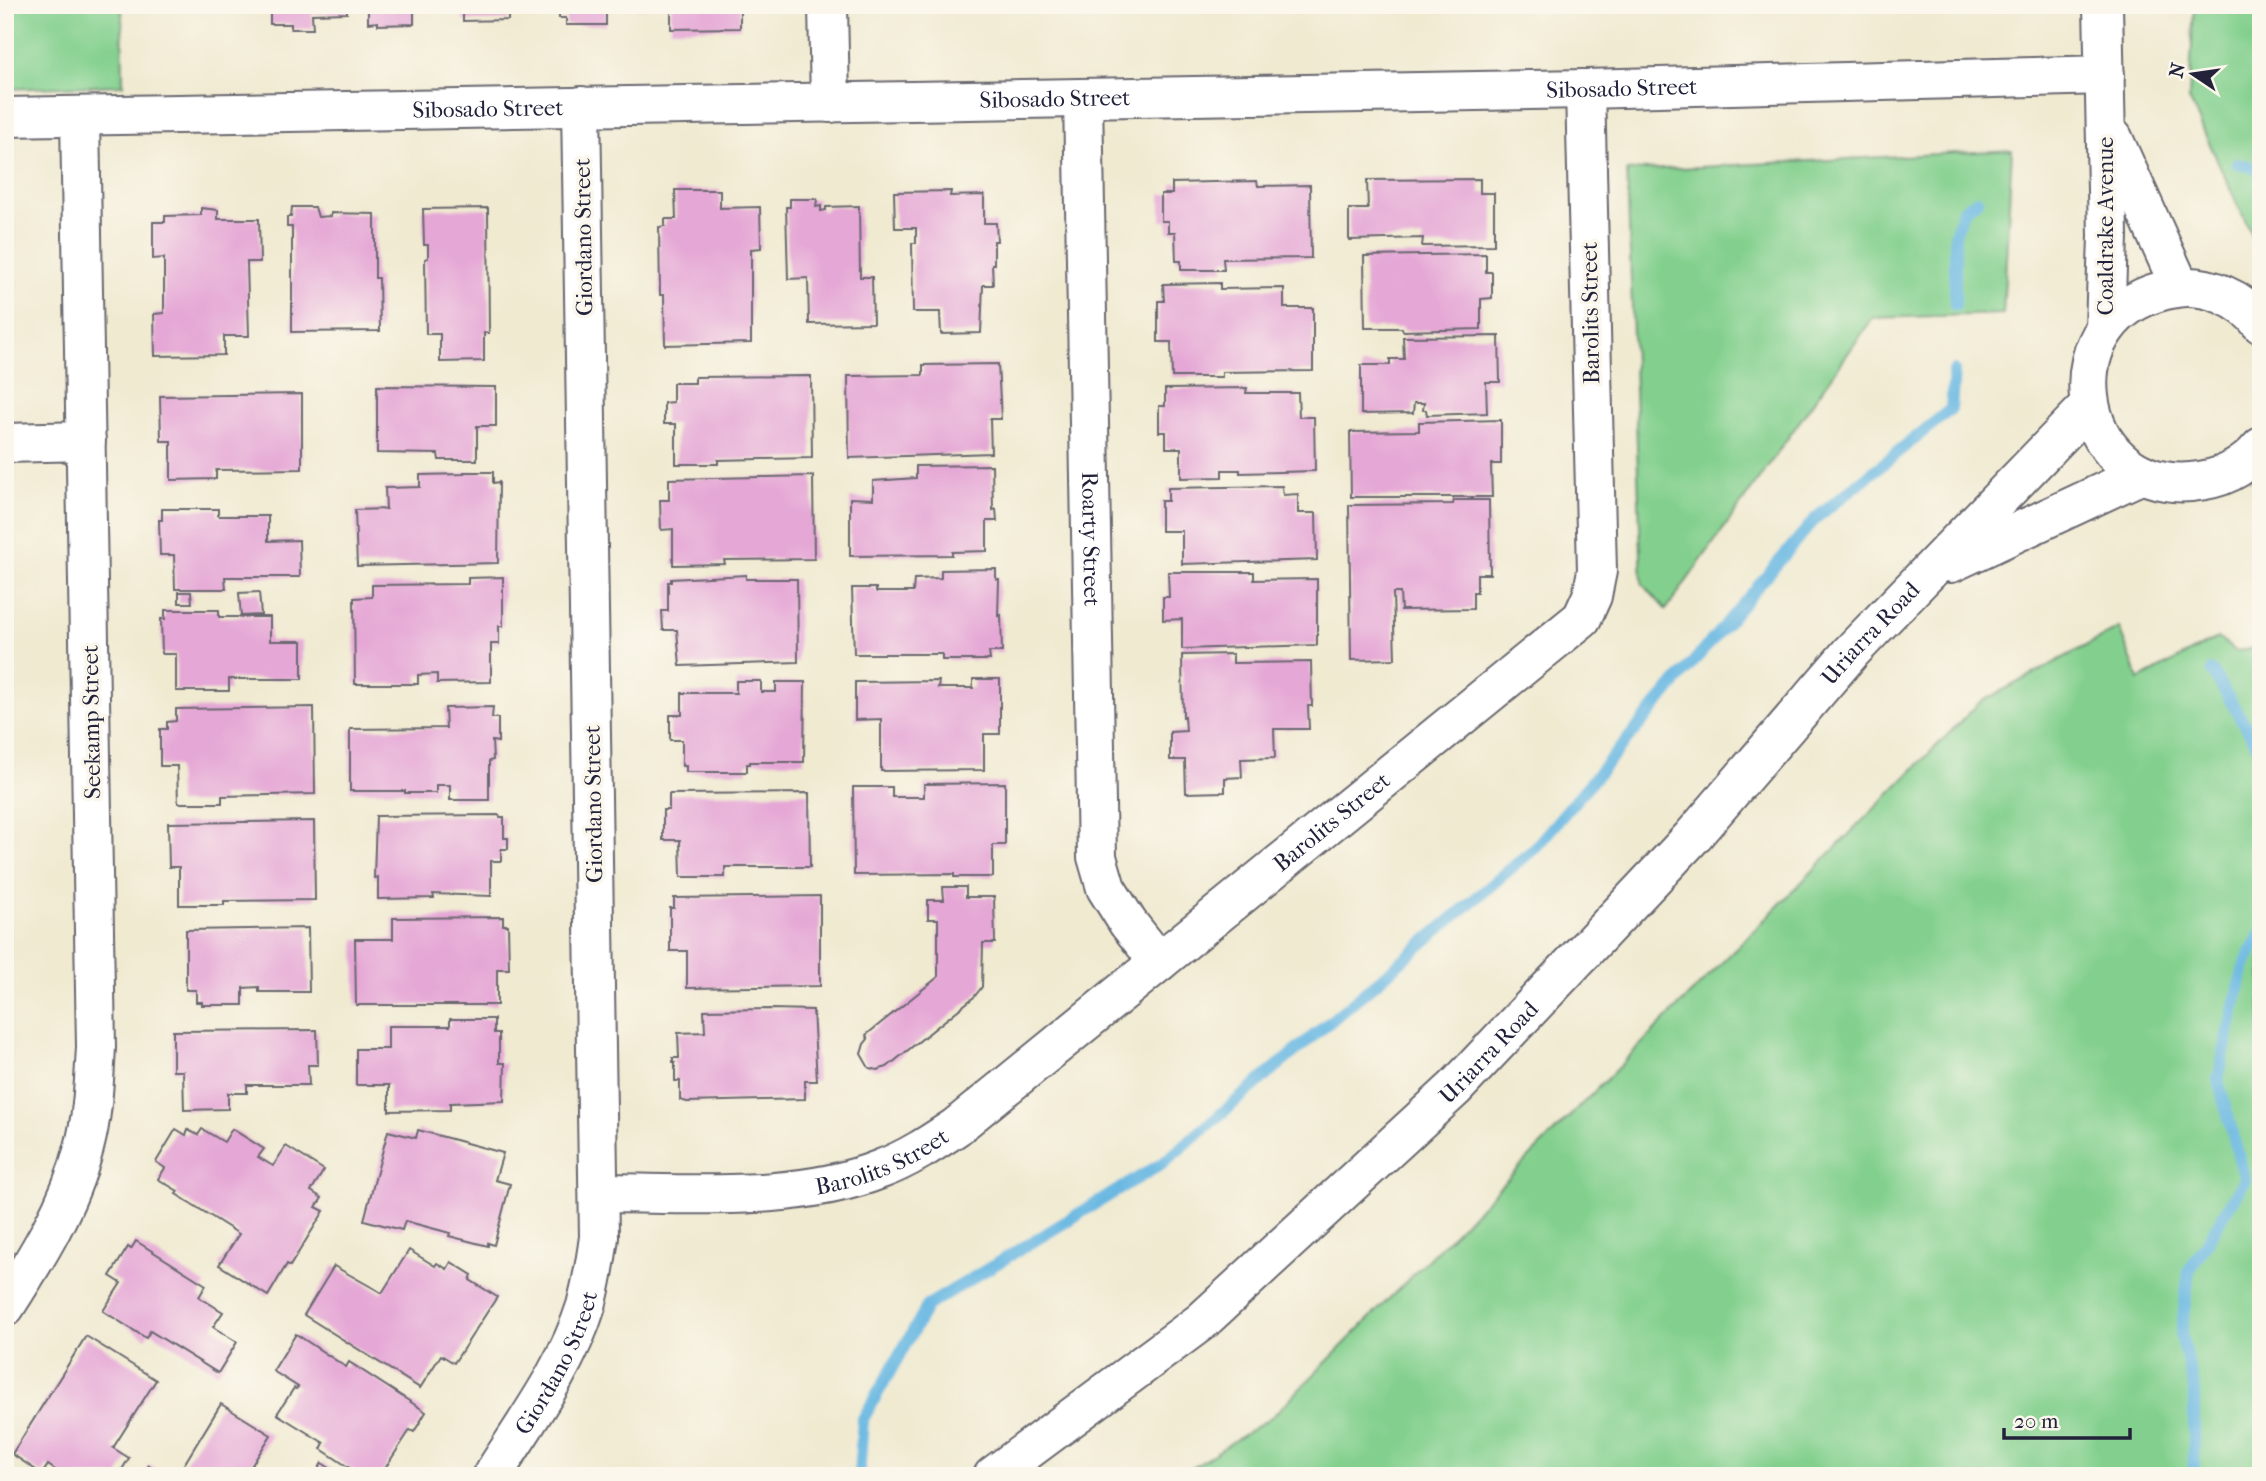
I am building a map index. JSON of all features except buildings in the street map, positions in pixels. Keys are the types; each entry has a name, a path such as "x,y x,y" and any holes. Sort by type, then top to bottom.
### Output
{"street":[{"path":"828,5 830,103"},
{"name":"Coaldrake Avenue","path":"2103,5 2108,236 2105,329"},
{"name":"Sibosado Street","path":"5,117 1585,89 2105,75"},
{"name":"Barolits Street","path":"600,1193 756,1192 830,1184 880,1170 918,1152 956,1127 1582,618 1592,596 1597,571 1585,89"},
{"name":"Roarty Street","path":"1083,98 1097,857 1106,888 1128,923 1159,962"},
{"name":"Giordano Street","path":"492,1476 553,1378 585,1308 599,1237 581,106"},
{"name":"Seekamp Street","path":"5,1307 56,1223 84,1149 93,1104 96,1046 80,117"},
{"name":"Coaldrake Avenue","path":"2106,124 2180,287"},
{"path":"2259,318 2232,299 2206,289 2180,287 2150,293 2124,308 2105,329 2093,353 2087,379 2089,406 2100,433 2118,457 2142,474 2179,484 2209,481 2236,470 2261,447"},
{"name":"Uriarra Road","path":"993,1476 1202,1321 1455,1088 1692,837 1852,652 2089,406"},
{"path":"5,443 86,441"},
{"name":"Uriarra Road","path":"1930,573 2142,474"}],"green space":[{"path":"5,5 122,5 123,85 5,89"},
{"path":"2194,5 2261,5 2261,241 2255,242 2189,99"},
{"path":"2012,150 2003,314 1873,318 1666,610 1642,583 1627,171"},
{"path":"2119,628 2139,680 2217,638 2236,651 2261,647 2261,1476 1180,1476 1274,1415 1979,703"}],"waterway":[{"path":"2238,164 2261,169"},
{"path":"1955,305 1955,234 1963,211 1977,200"},
{"path":"859,1476 863,1419 928,1305 1163,1163 1534,849 1816,518 1951,409 1954,371"},
{"path":"2212,671 2261,751"},
{"path":"2194,1476 2194,1388 2181,1335 2189,1271 2245,1180 2218,1079 2244,967 2261,932"}]}
